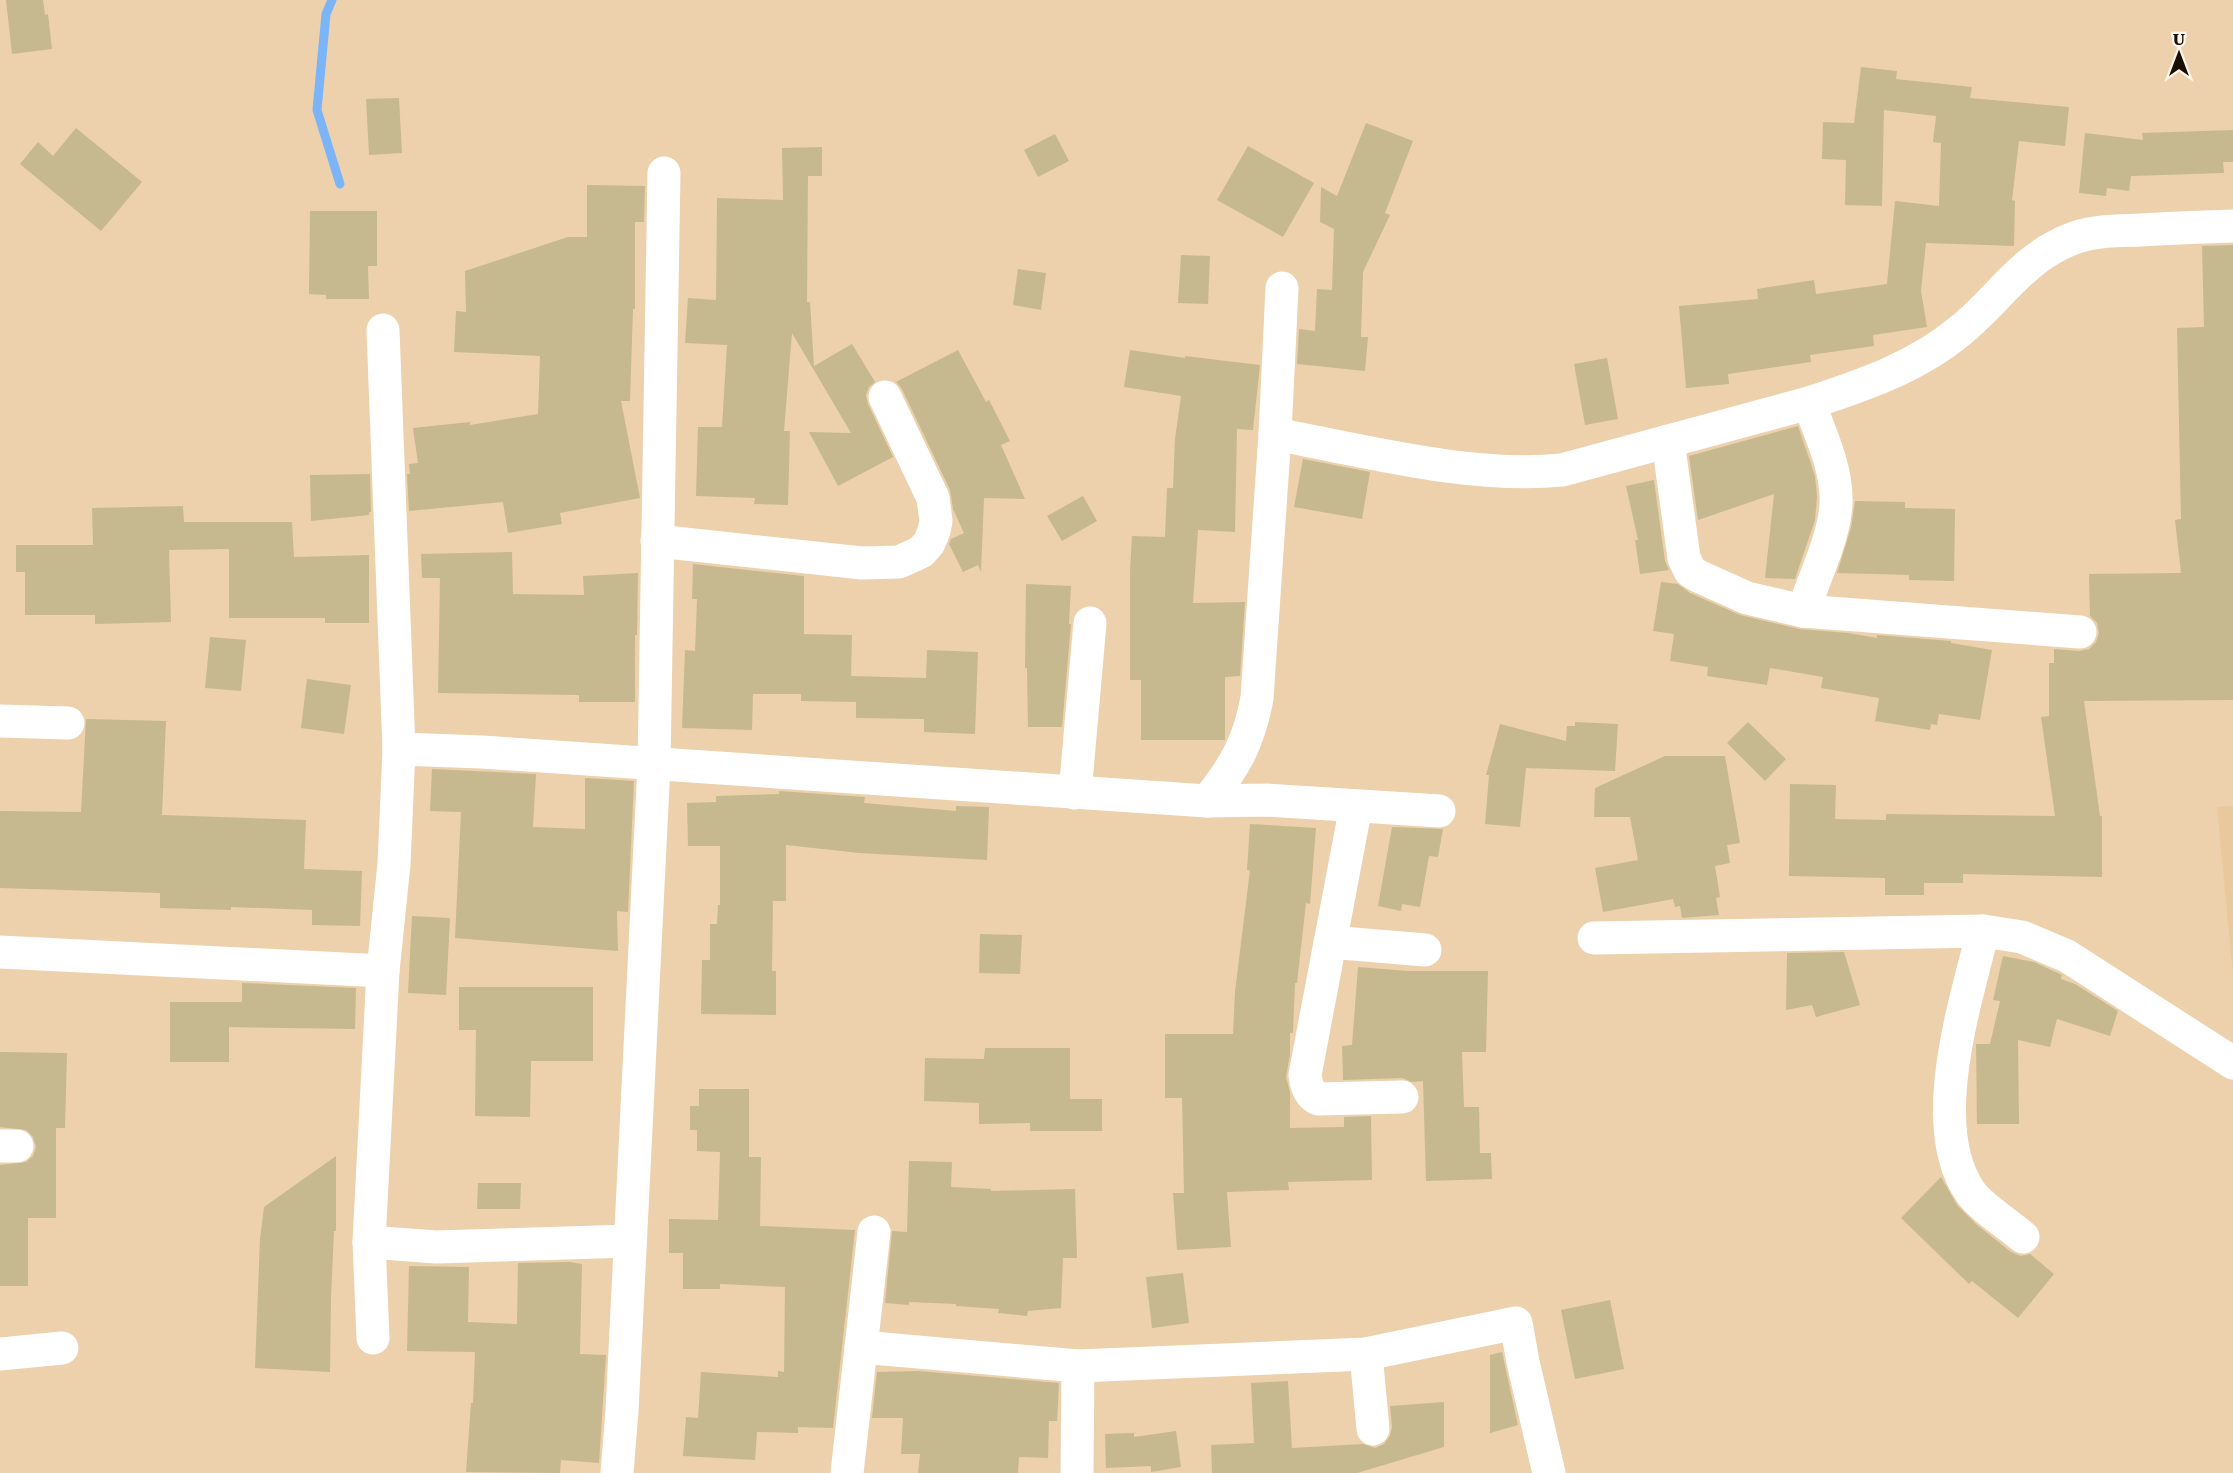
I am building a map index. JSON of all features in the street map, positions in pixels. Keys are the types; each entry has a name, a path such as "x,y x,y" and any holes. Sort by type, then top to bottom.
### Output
{"street":[{"path":"617,1473 654,765 664,173"},
{"path":"1275,434 1441,465 1489,471 1537,473 1562,470 1809,403 1863,385 1905,367 1939,348 1964,329 2038,255 2071,239 2104,231 2233,226"},
{"path":"1207,801 1226,778 1239,756 1252,726 1256,708 1275,434 1282,288"},
{"path":"373,1338 369,1242 383,971 394,864 399,749 383,330"},
{"path":"657,541 862,563 899,562 921,552 929,543 934,531 936,521 933,498 885,397"},
{"path":"1803,611 1832,528 1836,497 1830,461 1809,403"},
{"path":"1668,441 1684,558 1690,571 1698,576 1747,598 1803,611 2080,632"},
{"path":"1075,793 1090,623"},
{"path":"0,722 68,723"},
{"path":"399,749 482,752 1207,801 1267,800 1439,811"},
{"path":"1356,806 1305,1075 1306,1085 1318,1099 1402,1097"},
{"path":"1983,931 1954,1047 1948,1119 1959,1172 1971,1194 2023,1237"},
{"path":"1594,938 1983,931 2022,937 2067,956 2233,1063"},
{"path":"1330,942 1425,950"},
{"path":"0,952 383,971"},
{"path":"847,1473 874,1232"},
{"path":"369,1242 436,1246 630,1241"},
{"path":"861,1347 1078,1366 1366,1354 1516,1323 1549,1473"},
{"path":"0,1354 62,1348"},
{"path":"1366,1354 1373,1429"},
{"path":"1077,1473 1078,1366"}],"shaded area":[{"path":"2233,806 2233,975 2217,807"}],"building":[{"path":"6,0 43,0 45,15 48,14 52,49 12,54"},
{"path":"1861,67 1897,71 1896,79 1972,87 1970,98 2069,107 2065,146 2019,141 2012,200 2015,201 2014,246 1926,243 1921,291 1927,327 1873,335 1874,346 1810,355 1811,362 1728,374 1729,384 1686,388 1679,306 1758,299 1757,289 1814,280 1816,294 1887,284 1895,201 1939,206 1941,143 1933,142 1936,116 1884,110 1882,206 1845,205 1846,160 1822,159 1823,122 1854,123"},
{"path":"399,98 402,153 369,155 366,99"},
{"path":"1366,123 1413,141 1385,213 1390,215 1363,272 1361,337 1368,337 1365,371 1297,364 1299,329 1315,331 1317,289 1332,290 1334,229 1320,222 1321,187 1337,196"},
{"path":"76,128 142,182 101,231 20,164 38,142 53,156"},
{"path":"2233,130 2233,162 2223,162 2224,173 2131,176 2129,191 2107,188 2106,196 2079,193 2085,133 2143,140 2142,133"},
{"path":"1055,134 1069,161 1038,177 1024,150"},
{"path":"1248,146 1314,183 1283,237 1217,200"},
{"path":"822,147 822,176 808,176 807,302 810,302 814,366 852,344 875,382 869,387 866,395 868,404 893,457 838,486 809,432 851,433 792,333 784,431 790,431 788,505 754,504 755,498 696,496 698,427 722,427 727,345 685,343 688,298 716,300 717,198 783,200 782,148"},
{"path":"587,185 645,186 644,222 635,222 635,309 633,309 630,401 621,401 640,498 560,513 562,524 508,533 503,502 409,511 407,474 410,474 409,464 418,463 413,428 470,422 470,425 538,414 540,356 454,352 456,311 466,312 465,271 568,237 587,237"},
{"path":"310,211 377,211 377,266 368,266 369,299 326,299 326,295 309,294"},
{"path":"2233,245 2233,700 2084,701 2100,816 2102,816 2102,877 1963,874 1963,883 1924,883 1924,895 1885,895 1885,878 1789,876 1790,784 1836,785 1835,819 1886,820 1886,814 2055,816 2041,717 2049,716 2049,663 2054,663 2054,649 2079,651 2089,649 2096,642 2099,633 2097,623 2090,616 2089,574 2181,573 2175,520 2181,519 2177,328 2204,327 2202,246"},
{"path":"1181,255 1210,256 1208,304 1178,303"},
{"path":"1018,269 1046,273 1041,310 1013,305"},
{"path":"958,350 986,402 989,400 1010,441 1001,445 1025,499 984,498 981,572 978,565 963,572 949,544 951,539 964,533 953,509 950,490 902,389 896,382"},
{"path":"1130,350 1260,365 1253,430 1237,429 1235,532 1198,530 1193,603 1245,602 1240,676 1225,677 1225,740 1141,740 1141,680 1130,680 1132,536 1165,537 1167,488 1173,488 1175,439 1181,396 1124,387"},
{"path":"1607,358 1618,419 1585,425 1574,364"},
{"path":"1798,426 1815,476 1817,496 1815,520 1795,579 1765,578 1774,494 1698,520 1689,456"},
{"path":"1303,459 1370,472 1362,519 1294,507"},
{"path":"370,474 371,512 369,515 311,521 310,475"},
{"path":"1654,480 1665,561 1669,570 1640,574 1635,540 1638,540 1626,486"},
{"path":"1083,496 1097,521 1062,541 1047,516"},
{"path":"1855,501 1905,502 1905,508 1955,509 1954,581 1909,580 1909,575 1837,573 1851,528"},
{"path":"183,506 184,522 292,522 294,557 369,555 369,623 325,623 325,618 229,618 229,549 169,550 171,622 95,624 95,615 25,615 25,572 16,572 16,545 93,545 92,508"},
{"path":"512,552 513,594 584,595 583,576 638,573 635,702 579,702 579,695 438,693 440,578 422,578 421,554"},
{"path":"693,564 804,576 804,634 852,635 851,676 926,678 927,650 978,652 975,734 924,732 924,719 856,718 856,702 801,701 801,694 753,694 752,730 682,728 685,650 695,651 697,599 692,599"},
{"path":"1661,582 1678,584 1690,593 1740,615 1799,629 1877,638 1877,635 1951,641 1951,643 1992,650 1980,720 1939,714 1937,725 1931,724 1930,730 1875,721 1879,698 1821,688 1823,677 1770,668 1767,685 1707,676 1708,667 1670,661 1674,634 1653,631"},
{"path":"1026,584 1071,586 1069,624 1071,624 1062,727 1028,727 1027,668 1025,668"},
{"path":"210,637 246,640 241,691 205,688"},
{"path":"307,679 351,685 344,734 301,728"},
{"path":"86,719 166,721 162,815 306,820 304,869 362,871 360,926 312,925 312,910 231,907 231,910 160,908 160,893 0,888 0,811 81,812"},
{"path":"1575,722 1618,724 1615,771 1526,768 1520,827 1485,824 1489,775 1486,775 1500,724 1566,741 1567,726 1575,726"},
{"path":"1748,722 1786,759 1765,781 1727,743"},
{"path":"1665,756 1725,756 1740,843 1727,845 1730,863 1715,866 1720,897 1716,898 1719,915 1682,918 1680,906 1675,907 1673,899 1603,912 1595,868 1638,860 1630,817 1594,817 1595,788"},
{"path":"432,769 536,774 533,827 585,829 585,778 634,781 628,912 617,911 618,951 455,938 461,812 430,811"},
{"path":"779,791 865,797 864,803 956,811 956,806 989,807 987,860 859,853 786,845 786,901 773,901 772,971 776,971 776,1015 701,1014 702,960 710,960 710,924 717,924 718,905 720,905 720,846 688,846 687,803 716,802 716,796 779,794"},
{"path":"1250,824 1316,828 1310,904 1306,903 1297,983 1295,983 1293,1033 1290,1033 1290,1055 1286,1077 1290,1092 1290,1128 1344,1127 1344,1117 1371,1116 1372,1180 1288,1182 1289,1190 1227,1192 1231,1247 1177,1250 1173,1193 1184,1193 1182,1098 1165,1098 1165,1034 1233,1034 1235,992 1250,870 1247,870"},
{"path":"1392,827 1443,829 1438,857 1429,856 1420,907 1402,904 1401,911 1378,906"},
{"path":"412,916 450,918 446,995 408,993"},
{"path":"980,934 1022,935 1020,974 979,973"},
{"path":"1844,952 1860,1005 1816,1017 1812,1005 1786,1010 1787,953"},
{"path":"2003,956 2034,962 2058,973 2062,975 2061,979 2075,984 2118,1011 2110,1036 2057,1019 2050,1047 2018,1040 2019,1124 1977,1124 1976,1044 1990,1044 2000,1001 1993,1000"},
{"path":"1358,967 1408,971 1488,971 1486,1052 1462,1052 1464,1107 1479,1107 1480,1153 1491,1153 1492,1179 1426,1181 1423,1081 1412,1082 1402,1078 1343,1080 1342,1046 1352,1045"},
{"path":"242,983 356,988 355,1029 229,1027 229,1062 170,1062 170,1002 242,1002"},
{"path":"459,987 593,987 593,1061 531,1061 530,1117 475,1116 476,1030 459,1030"},
{"path":"985,1048 1070,1048 1070,1099 1102,1099 1102,1131 1030,1131 1030,1123 979,1124 979,1103 924,1101 925,1058 984,1059"},
{"path":"0,1052 67,1053 65,1128 56,1128 56,1218 28,1218 28,1286 0,1286 0,1165 26,1162 33,1156 36,1147 33,1137 26,1130 0,1127"},
{"path":"699,1089 749,1089 749,1157 761,1157 760,1226 855,1230 833,1428 798,1427 798,1433 757,1432 755,1460 683,1456 686,1417 698,1418 701,1372 778,1377 778,1371 784,1372 785,1287 720,1284 720,1289 683,1289 683,1253 669,1253 669,1219 718,1220 720,1152 697,1151 697,1130 690,1130 690,1106 699,1106"},
{"path":"336,1156 336,1231 334,1231 331,1297 330,1372 255,1368 260,1239 264,1207"},
{"path":"909,1161 952,1162 951,1187 991,1189 991,1191 1075,1189 1077,1258 1063,1258 1061,1308 1028,1311 1027,1316 998,1313 999,1309 956,1306 956,1304 885,1303 892,1231 907,1232"},
{"path":"1941,1177 1957,1205 1976,1224 2011,1252 2021,1256 2030,1254 2054,1274 2018,1318 1972,1281 1969,1284 1901,1218"},
{"path":"478,1183 521,1183 520,1209 477,1209"},
{"path":"570,1262 582,1264 580,1354 606,1355 599,1463 561,1460 560,1473 466,1472 471,1403 473,1403 475,1352 407,1351 409,1266 469,1267 468,1322 517,1324 518,1263"},
{"path":"1183,1273 1189,1323 1152,1328 1146,1277"},
{"path":"1610,1300 1624,1369 1575,1379 1561,1310"},
{"path":"1502,1352 1518,1425 1490,1433 1490,1355"},
{"path":"918,1371 1059,1383 1057,1421 1049,1421 1048,1458 1019,1457 1018,1473 918,1473 920,1454 901,1454 903,1418 872,1418 877,1372"},
{"path":"1288,1381 1292,1448 1363,1444 1375,1448 1384,1444 1390,1436 1392,1427 1390,1406 1444,1402 1444,1447 1357,1473 1212,1473 1211,1445 1254,1443 1251,1383"},
{"path":"1176,1431 1181,1467 1151,1472 1151,1466 1106,1468 1105,1434 1134,1433 1134,1437"}],"waterway":[{"path":"332,0 326,14 317,110 340,184"}]}
